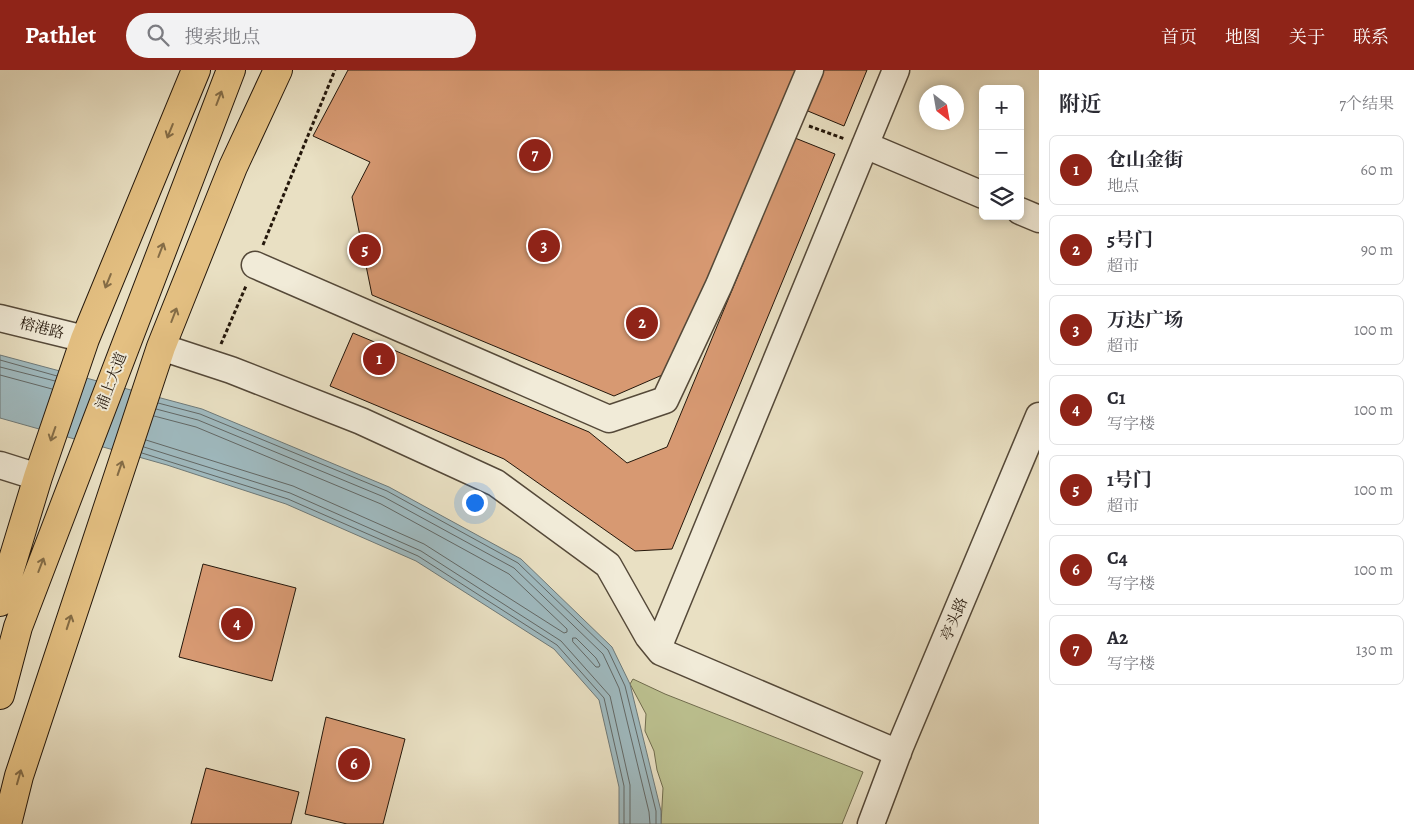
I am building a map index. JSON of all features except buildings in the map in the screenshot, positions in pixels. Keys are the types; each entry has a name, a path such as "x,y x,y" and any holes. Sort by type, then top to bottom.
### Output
{"main road":[{"path":"0,602 38,477 85,339 196,70"},
{"name":"浦上大道","path":"0,695 18,627 231,70"},
{"path":"7,824 19,776 161,347 233,168 278,70"}],"street":[{"path":"255,265 609,420 666,400 719,285 810,70"},
{"path":"658,648 896,70"},
{"path":"865,145 979,193"},
{"path":"1024,213 1039,219"},
{"name":"榕港路","path":"0,318 85,339"},
{"path":"161,347 213,364 361,421 496,483 608,565 648,636 661,652 898,753"},
{"name":"亭头路","path":"871,824 898,753 1039,416"},
{"path":"0,465 38,477"}],"path":[{"path":"213,364 335,70"},
{"path":"789,120 865,145"}],"green space":[{"path":"633,679 665,694 863,772 842,824 661,824 663,788 657,770 654,751 645,731 646,714 630,684"}],"water":[{"path":"0,355 202,409 389,487 521,559 612,647 630,684 661,811 661,824 619,824 619,787 599,700 554,649 416,561 286,504 167,465 0,418"}],"place":[{"name":"A2","path":"535,155"},
{"name":"万达广场","path":"544,246"},
{"name":"1号门","path":"365,250"},
{"name":"5号门","path":"642,323"},
{"name":"仓山金街","path":"379,359"},
{"name":"C1","path":"237,624"},
{"name":"C4","path":"354,764"}]}
